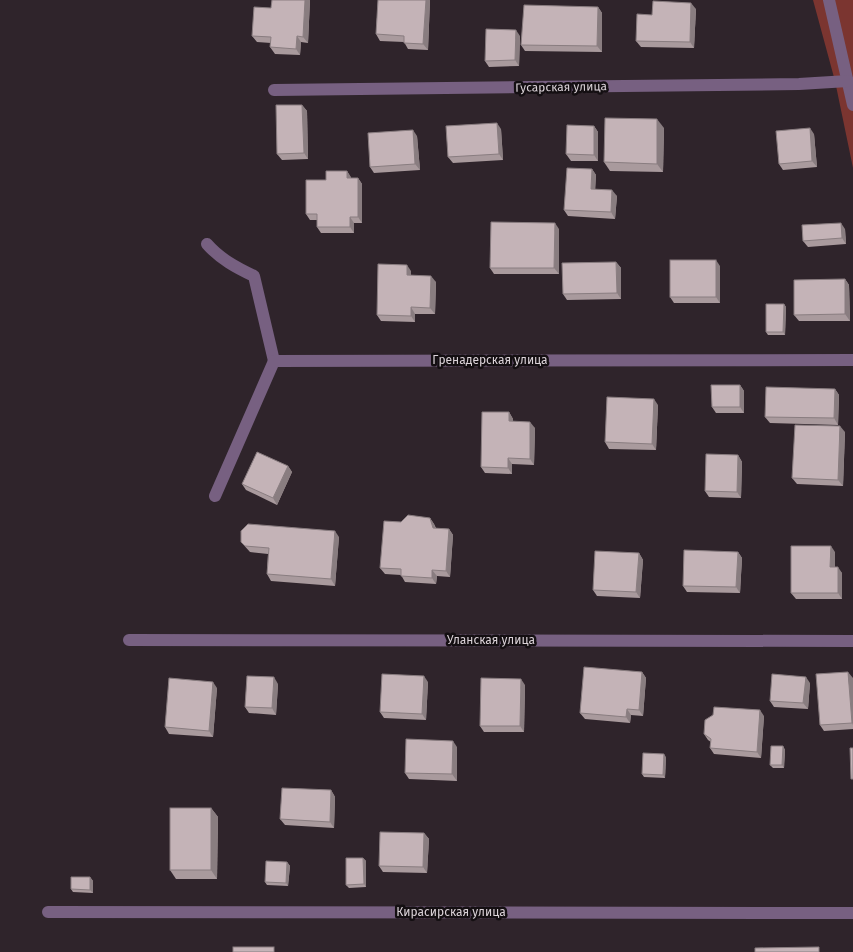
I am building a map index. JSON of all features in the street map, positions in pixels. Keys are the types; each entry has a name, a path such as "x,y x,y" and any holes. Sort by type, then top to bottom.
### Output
{"street":[{"path":"829,0 853,105"},
{"name":"Гусарская улица","path":"274,90 848,82"},
{"path":"206,244 229,263 254,276 274,361 215,496"},
{"name":"Гренадерская улица","path":"274,361 853,360"},
{"name":"Уланская улица","path":"129,640 853,641"},
{"name":"Кирасирская улица","path":"48,912 853,912"}],"shaded area":[{"path":"813,0 853,0 853,168 835,81"}],"building":[{"path":"272,0 305,0 303,37 297,36 296,49 270,47 271,37 252,36 254,7 271,8"},
{"path":"378,0 426,0 423,44 404,43 404,36 376,34"},
{"path":"653,1 691,3 690,42 636,41 637,14 652,15"},
{"path":"524,5 598,7 597,46 521,45"},
{"path":"486,29 516,30 515,60 485,61"},
{"path":"276,105 302,105 304,153 277,154"},
{"path":"605,118 657,119 657,164 604,162"},
{"path":"497,123 499,154 448,157 446,126"},
{"path":"567,125 594,126 594,155 566,154"},
{"path":"810,128 812,161 779,164 776,131"},
{"path":"413,130 415,164 370,167 368,133"},
{"path":"567,168 592,169 591,189 612,190 611,212 564,210"},
{"path":"326,171 347,171 347,178 358,178 358,217 350,217 350,227 317,227 317,214 306,214 306,180 326,180"},
{"path":"491,222 555,223 554,268 490,268"},
{"path":"841,223 842,238 803,241 802,225"},
{"path":"670,260 716,260 716,297 670,297"},
{"path":"616,262 617,293 563,294 562,263"},
{"path":"378,264 407,265 407,275 431,276 430,308 411,307 411,316 377,315"},
{"path":"845,279 845,314 794,315 794,280"},
{"path":"766,304 784,304 783,332 766,332"},
{"path":"711,385 740,385 740,407 712,407"},
{"path":"766,387 835,389 834,418 765,417"},
{"path":"607,397 654,399 652,444 605,442"},
{"path":"482,412 509,412 509,421 530,422 530,459 508,458 508,468 481,467"},
{"path":"795,425 840,426 838,480 792,478"},
{"path":"257,452 288,466 273,498 242,484"},
{"path":"706,454 738,455 737,492 705,491"},
{"path":"408,515 430,518 433,528 449,529 446,571 432,570 432,578 401,576 401,569 380,568 384,521 401,522"},
{"path":"248,524 335,531 331,579 267,574 269,548 245,546 241,542 241,531"},
{"path":"791,546 831,546 830,567 838,567 838,593 791,593"},
{"path":"684,550 738,552 736,587 683,586"},
{"path":"595,551 639,553 636,592 593,590"},
{"path":"584,667 642,672 639,710 627,709 626,717 580,713"},
{"path":"848,672 852,723 820,725 816,674"},
{"path":"382,674 424,676 422,714 380,712"},
{"path":"772,674 806,677 803,703 770,701"},
{"path":"247,676 274,677 272,708 245,707"},
{"path":"169,678 213,682 209,731 165,727"},
{"path":"481,678 521,679 520,726 480,726"},
{"path":"714,707 760,710 757,752 710,748 711,739 704,734 705,720 713,715"},
{"path":"406,739 453,741 452,774 405,773"},
{"path":"771,746 783,746 782,765 770,765"},
{"path":"850,748 853,748 853,779 851,779"},
{"path":"643,753 664,754 663,775 642,774"},
{"path":"282,788 331,790 330,822 280,819"},
{"path":"170,808 211,808 211,870 170,870"},
{"path":"380,832 424,833 423,867 379,866"},
{"path":"346,858 363,858 364,884 346,885"},
{"path":"266,861 287,862 286,883 265,882"},
{"path":"71,877 90,877 90,890 71,889"},
{"path":"233,947 274,947 274,952 233,952"},
{"path":"819,947 819,952 755,952 755,948"}]}
